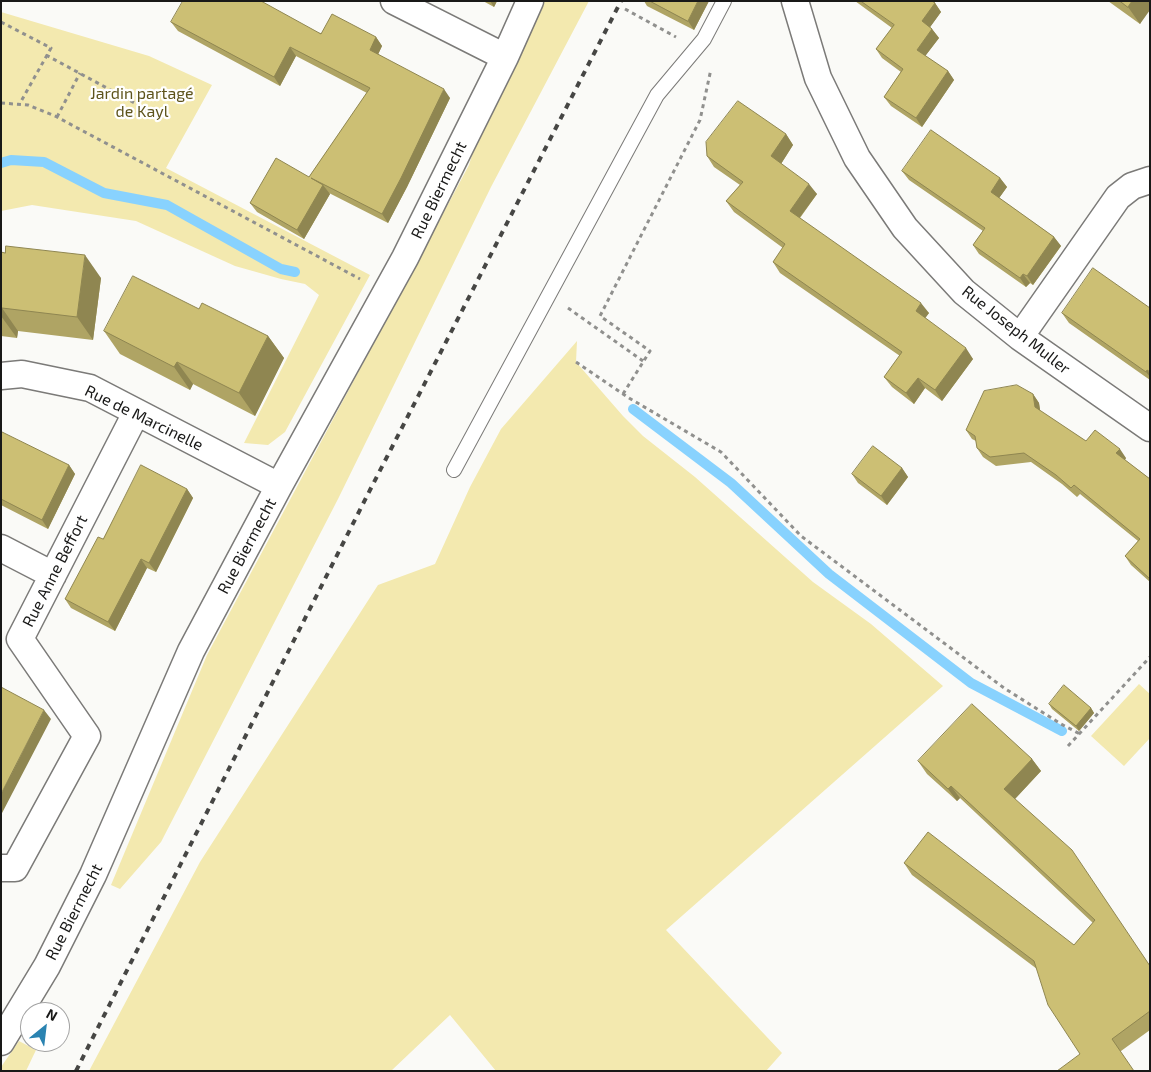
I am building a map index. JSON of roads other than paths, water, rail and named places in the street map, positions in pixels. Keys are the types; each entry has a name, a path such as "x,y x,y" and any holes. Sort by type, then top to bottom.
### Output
{"street":[{"path":"394,1 505,57"},
{"name":"Rue Biermecht","path":"1,1042 47,966 93,875 191,651 279,486 405,258 505,57 530,1"},
{"name":"Rue Joseph Muller","path":"795,1 818,78 857,158 905,228 964,292 1020,337 1150,428"},
{"path":"1020,337 1118,197 1132,186 1150,180"},
{"name":"Rue de Marcinelle","path":"1,376 22,374 90,388 279,486"},
{"name":"Rue Anne Beffort","path":"1,868 15,868 87,736 20,639 136,413"},
{"path":"1,548 52,574"}],"lane":[{"path":"454,470 657,95 704,39 724,1"}],"waterway":[{"path":"1,163 11,160 44,162 104,193 167,205 281,269 295,272"},
{"path":"633,409 731,483 829,574 971,683 1062,731"}],"railway":[{"path":"76,1071 370,490 621,1"}],"park label":[{"name":"Jardin partagé de Kayl","path":"142,103"}]}
